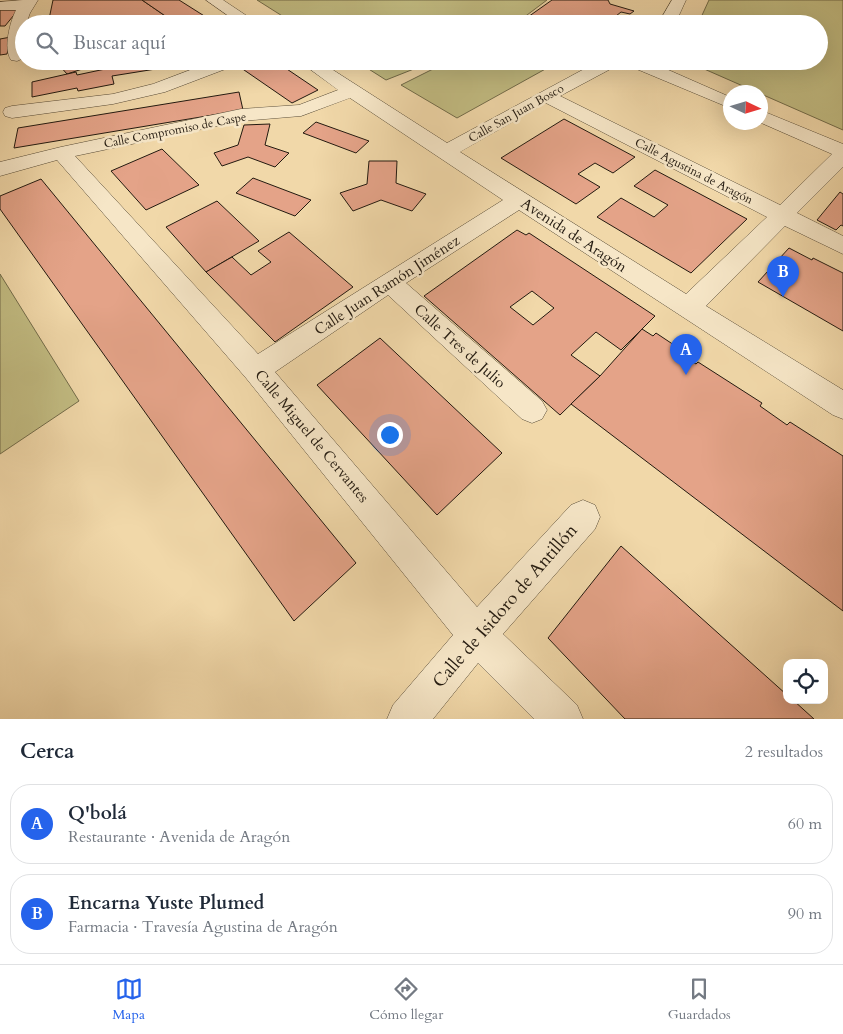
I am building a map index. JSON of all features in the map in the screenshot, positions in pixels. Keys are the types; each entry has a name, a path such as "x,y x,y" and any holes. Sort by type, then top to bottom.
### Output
{"street":[{"path":"213,0 237,15"},
{"path":"672,15 679,0"},
{"path":"0,6 28,3 23,15"},
{"path":"6,109 114,99 159,88 206,70"},
{"name":"Avenida de Aragón","path":"320,70 519,200 843,406"},
{"name":"Calle San Juan Bosco","path":"446,152 595,70"},
{"path":"653,70 723,100"},
{"name":"Calle Compromiso de Caspe","path":"0,169 61,153 241,115 301,110 350,91"},
{"name":"Calle Agustina de Aragón","path":"546,96 843,246"},
{"path":"768,119 843,151"},
{"name":"Calle Miguel de Cervantes","path":"61,153 256,370 477,634 562,719"},
{"path":"688,308 843,155"},
{"name":"Calle Juan Ramón Jiménez","path":"256,370 389,282 519,200"},
{"name":"Calle Tres de Julio","path":"389,282 532,410"},
{"name":"Calle de Isidoro de Antillón","path":"407,719 477,634 583,517"}],"shaded area":[{"path":"257,0 547,0 527,15 281,15"},
{"path":"709,0 843,0 843,130 768,97 768,85 741,85 706,70 828,70 828,15 702,15"},
{"path":"370,70 411,70 386,80"},
{"path":"431,70 544,70 457,118 401,85"},
{"path":"0,274 79,401 0,454"}],"building":[{"path":"53,0 142,0 164,15 50,15"},
{"path":"142,0 179,0 203,15 164,15"},
{"path":"552,0 608,0 610,4 634,11 630,14 621,12 617,15 531,15"},
{"path":"0,10 18,10 5,26 0,26"},
{"path":"11,37 7,54 0,55 0,39"},
{"path":"63,70 79,70 67,74"},
{"path":"101,70 150,70 112,76 114,84 78,91 77,88 32,97 32,82 76,72 77,75"},
{"path":"244,70 288,70 318,90 292,103"},
{"path":"239,92 243,110 14,148 18,128"},
{"path":"564,119 635,157 613,173 595,163 578,174 600,187 576,204 501,158"},
{"path":"316,122 369,141 356,153 303,133"},
{"path":"270,124 265,145 289,153 275,167 248,157 222,166 214,153 238,145 244,125"},
{"path":"162,149 199,185 146,210 111,171"},
{"path":"369,161 397,161 396,183 426,194 412,211 381,200 353,211 340,193 367,184"},
{"path":"655,170 747,219 691,273 597,217 621,198 654,217 668,205 634,186"},
{"path":"253,178 311,200 295,216 236,193"},
{"path":"41,179 356,563 294,621 0,209 0,196"},
{"path":"840,192 843,194 843,226 841,225 836,230 817,220"},
{"path":"217,201 259,241 206,272 166,227"},
{"path":"517,230 526,235 529,233 655,316 621,350 596,332 571,355 600,376 560,415 424,296","holes":["532,291 554,308 533,325 510,307"]},
{"path":"289,232 353,287 275,342 206,272 232,257 251,275 271,262 258,251"},
{"path":"789,248 843,273 843,331 758,282"},
{"path":"642,329 653,336 656,333 674,345 671,348 696,364 698,362 762,403 760,406 787,425 790,422 843,456 843,611 571,404 600,376"},
{"path":"380,338 502,453 437,515 317,385"},
{"path":"621,546 783,691 783,704 797,704 814,719 625,719 548,638"}],"place":[{"name":"Encarna Yuste Plumed","path":"783,297"},
{"name":"Q'bolá","path":"686,375"}]}
